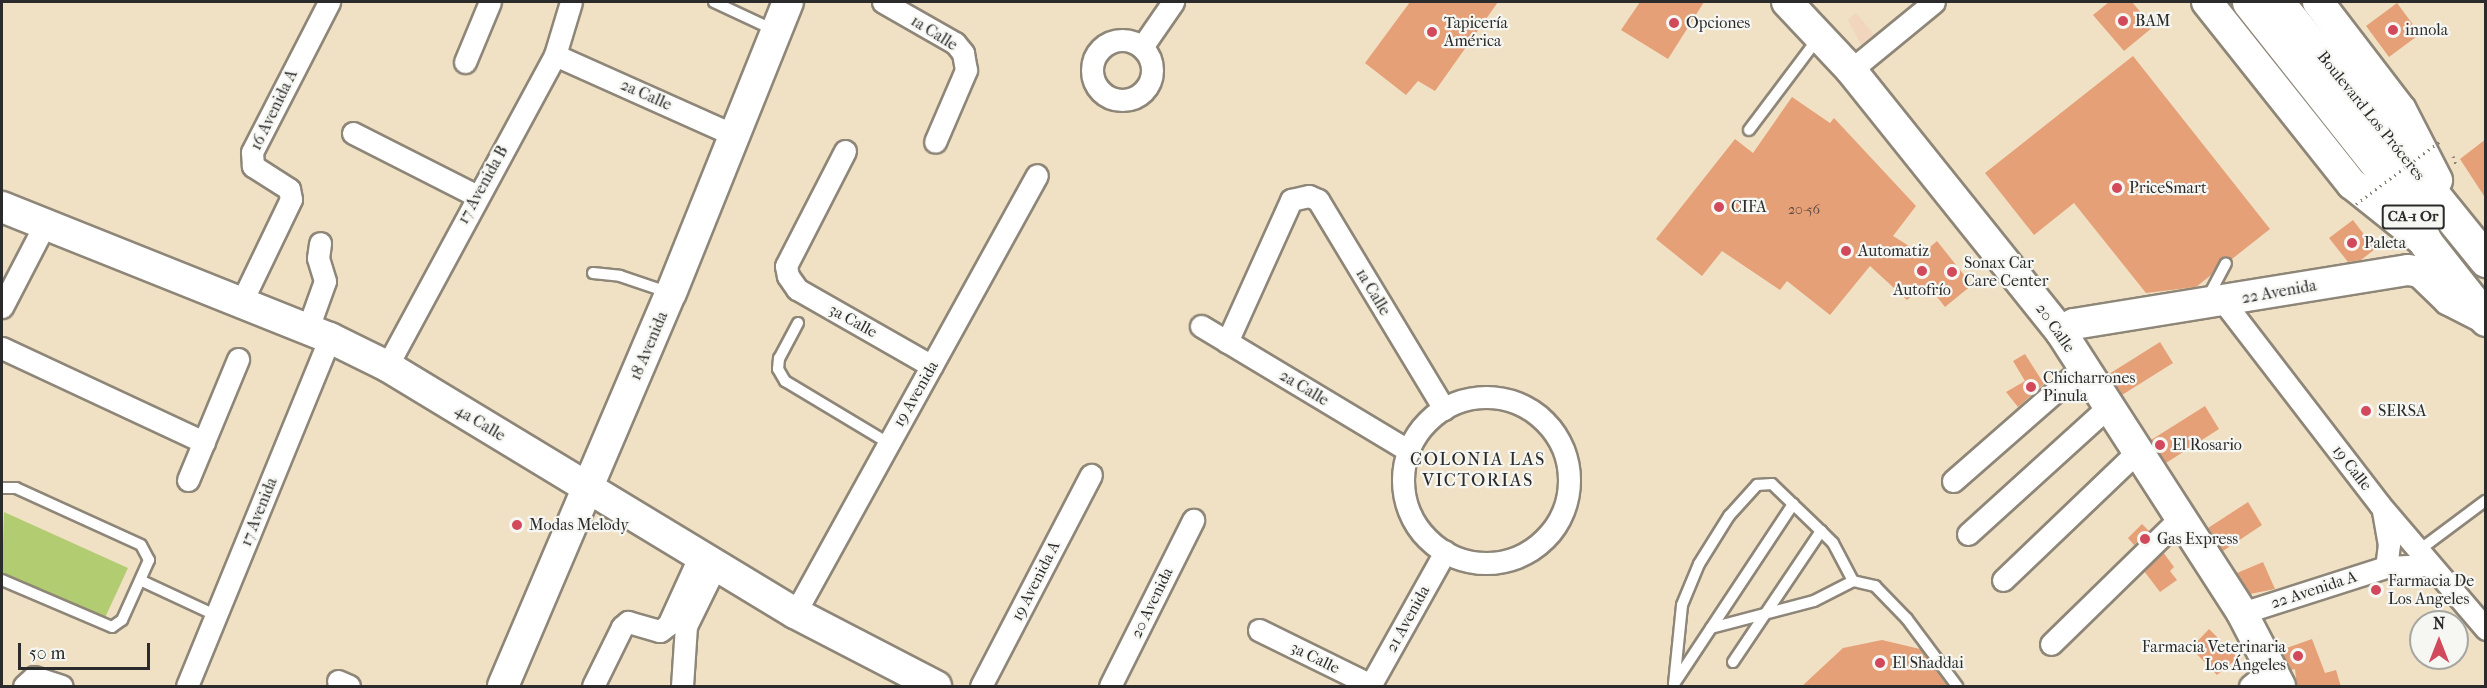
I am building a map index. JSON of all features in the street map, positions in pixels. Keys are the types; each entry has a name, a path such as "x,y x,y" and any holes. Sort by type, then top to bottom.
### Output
{"highway":[{"name":"Boulevard Los Próceres","path":"2249,2 2403,196 2426,243 2485,318"},
{"name":"Boulevard Los Próceres","path":"2276,2 2466,224 2486,260"},
{"path":"2288,81 2426,243"},
{"path":"2363,82 2437,180 2466,224"}],"street":[{"name":"16 Avenida A","path":"241,303 291,200 289,189 253,166 252,152 329,2"},
{"path":"465,62 490,2"},
{"name":"17 Avenida B","path":"387,366 555,55 571,2"},
{"name":"18 Avenida","path":"503,687 590,489 736,136 788,2"},
{"name":"1a Calle","path":"883,2 956,43 963,53 966,70 935,142"},
{"path":"1142,47 1173,2"},
{"name":"20 Calle","path":"1787,2 1851,70 2061,332 2082,368 2242,613 2267,680"},
{"path":"1851,70 1934,2"},
{"name":"Boulevard Los Próceres","path":"2207,2 2352,184 2426,243"},
{"name":"Boulevard Los Próceres","path":"2318,2 2401,110 2437,180"},
{"name":"2a Calle","path":"555,55 736,136"},
{"path":"353,133 477,196"},
{"name":"3a Calle","path":"844,151 786,266 796,290 932,366"},
{"name":"19 Avenida","path":"795,613 1037,175"},
{"name":"1a Calle","path":"1227,342 1291,200 1304,195 1318,200 1444,409"},
{"name":"4a Calle","path":"2,207 318,334 387,366 795,613 917,683"},
{"path":"2,307 45,224"},
{"name":"17 Avenida","path":"187,687 217,616 318,334 325,281 318,258 320,243"},
{"name":"22 Avenida","path":"2061,332 2074,324 2408,270 2420,272 2449,300 2485,318"},
{"name":"19 Calle","path":"2213,303 2486,629"},
{"name":"2a Calle","path":"1201,326 1408,451"},
{"path":"2,348 204,442"},
{"path":"188,480 238,359"},
{"path":"1953,481 2082,368"},
{"path":"1500,398 1535,413 1560,442 1569,479 1561,517 1536,546 1501,561 1463,559 1445,552 1431,542 1411,516 1403,484 1408,451 1423,427 1444,409 1471,399 1500,398"},
{"path":"1968,534 2108,407"},
{"path":"2003,580 2138,452"},
{"name":"19 Avenida A","path":"981,687 1091,475"},
{"path":"2380,505 2388,525 2386,567"},
{"path":"2052,644 2180,519"},
{"name":"20 Avenida","path":"1110,687 1193,520"},
{"name":"21 Avenida","path":"1370,686 1445,552"},
{"name":"22 Avenida A","path":"2242,613 2424,557"},
{"path":"592,687 621,627 628,622 660,631 668,625 708,560"},
{"path":"682,687 686,626 708,560"},
{"name":"3a Calle","path":"1259,630 1370,686"},
{"path":"24,687 34,677 62,687"}],"lane":[{"path":"714,2 776,31"},
{"path":"1749,130 1820,36"},
{"path":"2213,303 2226,263"},
{"path":"592,273 620,276 671,293"},
{"path":"798,323 779,358 778,369 785,381 888,443"},
{"path":"1673,685 1682,605 1699,564 1730,516 1763,483 1772,484 1833,543 1853,581"},
{"path":"2,488 16,489 141,545 149,560 142,580 122,620 112,627 2,580"},
{"path":"2424,557 2485,501"},
{"path":"1673,685 1793,504"},
{"path":"1733,662 1821,531"},
{"path":"142,580 217,616"},
{"path":"1711,628 1814,601 1853,581 1875,586 1907,619 1958,687"}],"path":[{"path":"2356,204 2442,140"}],"shaded area":[{"path":"1856,13 1874,34 1861,45 1848,20"}],"green space":[{"path":"4,512 128,568 103,622 2,576"}],"building":[{"name":"Tapicería América","path":"1410,2 1498,2 1435,91 1418,81 1406,95 1365,63"},
{"path":"1640,2 1704,2 1668,59 1621,30"},
{"name":"BAM","path":"2109,2 2132,2 2153,27 2124,51 2093,15"},
{"name":"innola","path":"2397,3 2420,34 2389,57 2366,26"},
{"name":"PriceSmart","path":"2133,56 2270,229 2232,259 2222,257 2211,275 2196,287 2146,293 2074,203 2034,235 1985,173"},
{"path":"1792,97 1830,123 1834,118 1916,206 1893,236 1922,254 1937,241 1972,285 1945,307 1927,284 1907,300 1870,266 1830,315 1787,281 1780,290 1722,251 1702,276 1656,239 1735,139 1753,153"},
{"path":"2486,139 2486,199 2460,159"},
{"name":"Paleta","path":"2353,220 2375,249 2361,260 2348,262 2329,238"},
{"path":"2160,342 2173,363 2122,395 2109,374"},
{"name":"Chicharrones Pinula","path":"2025,354 2044,384 2018,407 2006,392 2025,381 2013,361"},
{"path":"2205,406 2219,429 2166,463 2151,440"},
{"path":"2248,502 2262,525 2223,551 2208,528"},
{"path":"2142,524 2149,531 2134,545 2128,538"},
{"path":"2163,552 2174,567 2170,571 2177,580 2160,592 2144,571"},
{"path":"2263,562 2275,589 2250,594 2237,573"},
{"path":"2209,629 2238,658 2217,675 2191,648"},
{"path":"2312,639 2325,673 2336,670 2341,687 2297,687 2295,669 2291,670 2281,650"},
{"name":"El Shaddai","path":"1882,640 1920,649 1948,687 1801,687 1843,648"}],"tunnel":[{"path":"2300,2 2332,43"}],"place":[{"name":"BAM","path":"2123,21"},
{"name":"Opciones","path":"1674,23"},
{"name":"innola","path":"2393,30"},
{"name":"Tapicería América","path":"1432,32"},
{"name":"PriceSmart","path":"2117,188"},
{"name":"CIFA","path":"1719,207"},
{"name":"Paleta","path":"2352,243"},
{"name":"Automatiz","path":"1846,251"},
{"name":"Autofrío","path":"1922,271"},
{"name":"Sonax Car Care Center","path":"1952,272"},
{"name":"Chicharrones Pinula","path":"2031,387"},
{"name":"SERSA","path":"2366,411"},
{"name":"El Rosario","path":"2160,445"},
{"name":"Modas Melody","path":"517,525"},
{"name":"Gas Express","path":"2145,539"},
{"name":"Farmacia De Los Angeles","path":"2376,590"},
{"name":"Farmacia Veterinaria Los Ángeles","path":"2298,656"},
{"name":"El Shaddai","path":"1880,663"}],"district":[{"name":"COLONIA LAS VICTORIAS","path":"1478,471"}]}
